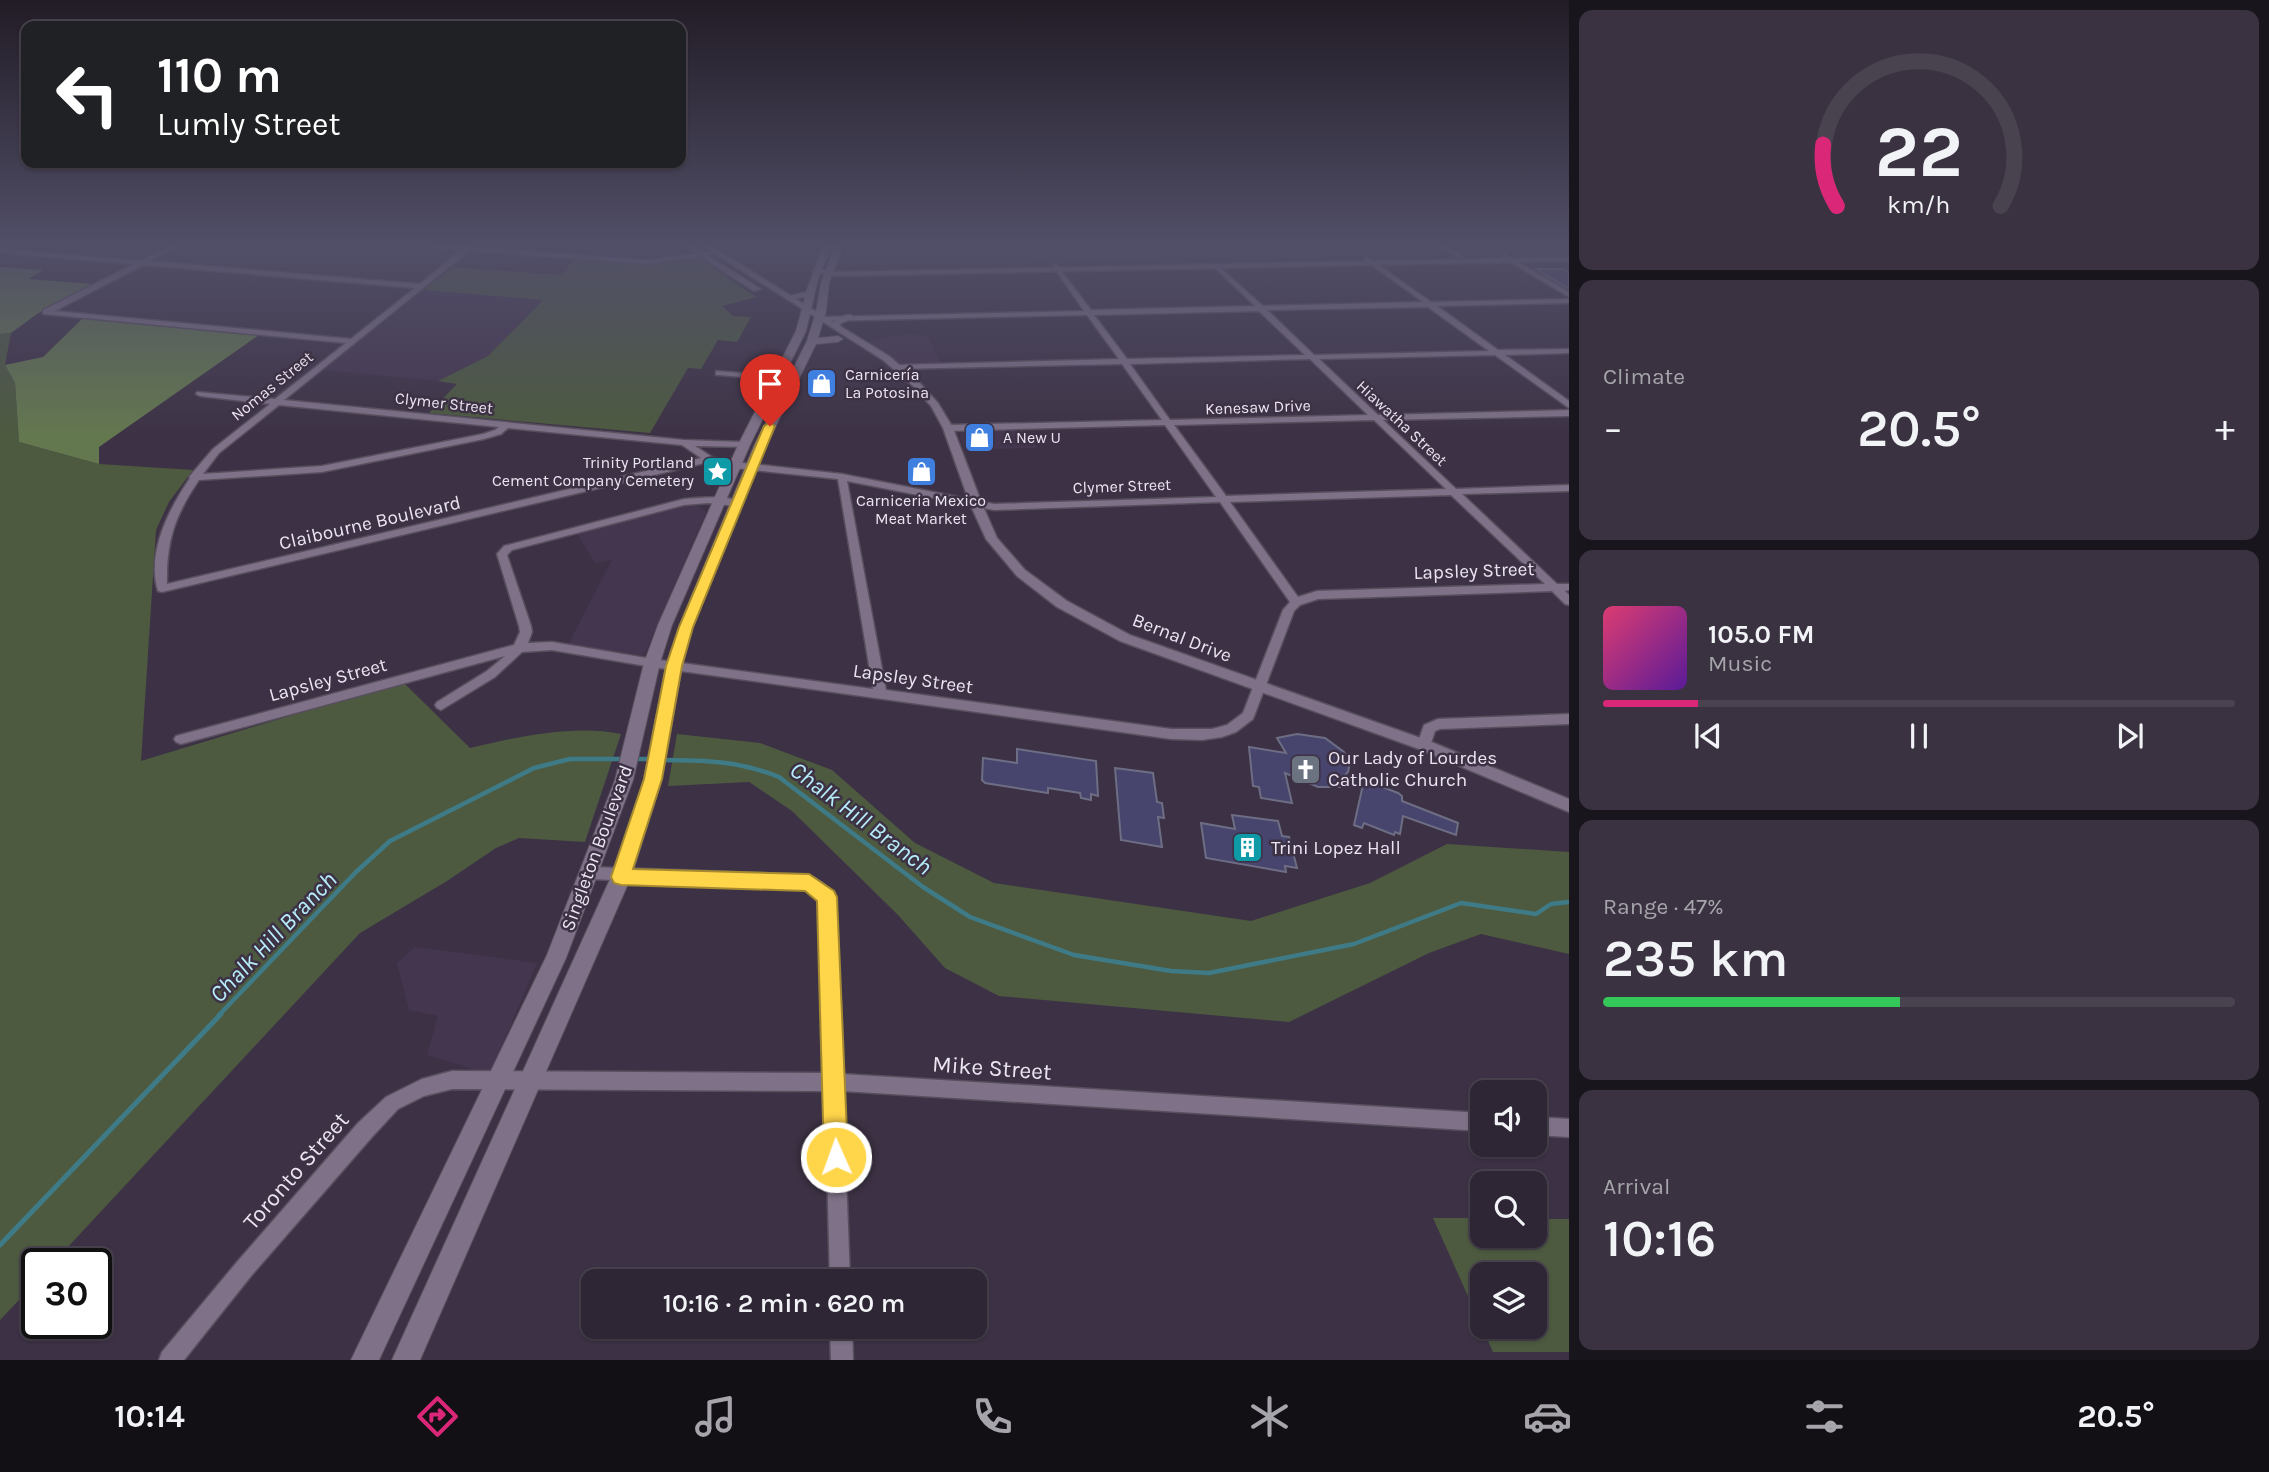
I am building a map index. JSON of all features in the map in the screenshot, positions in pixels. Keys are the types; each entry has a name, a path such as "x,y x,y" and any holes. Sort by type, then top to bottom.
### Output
{"main road":[{"name":"Singleton Boulevard","path":"365,1360 556,958 624,780 665,625 744,445 792,351 816,317 814,309"},
{"name":"Singleton Boulevard","path":"407,1360 621,877 653,779 674,666 686,627 751,468 812,341 818,309"},
{"path":"816,317 836,322"},
{"path":"812,341 838,339"}],"street":[{"path":"51,309 46,312 351,341"},
{"name":"Nomas Street","path":"162,589 163,547 174,514 194,477 216,451 391,309"},
{"name":"Bernal Drive","path":"802,309 816,317"},
{"name":"Bernal Drive","path":"805,309 838,339 896,368"},
{"path":"1086,309 1296,602"},
{"path":"836,322 849,317 1196,309"},
{"name":"Hiawatha Street","path":"1261,309 1569,601"},
{"path":"1436,309 1569,405"},
{"name":"Bernal Drive","path":"836,322 886,358 935,405 948,428 992,539 1021,573 1062,604 1125,638 1424,745 1569,806"},
{"path":"896,368 1569,351"},
{"path":"719,373 792,379"},
{"name":"Clymer Street","path":"200,394 684,443 744,445"},
{"name":"Kenesaw Drive","path":"948,428 1569,413"},
{"path":"194,477 287,473 351,464 484,436 498,432 506,425"},
{"name":"Clymer Street","path":"684,443 709,460 735,466 842,477 994,506 1569,488"},
{"name":"Claibourne Boulevard","path":"162,589 709,460"},
{"path":"842,477 880,693"},
{"path":"441,705 499,667 520,648 526,632 502,554 506,549 684,502 737,503"},
{"name":"Lapsley Street","path":"181,739 520,648 552,646 674,666 1189,736 1225,733 1238,727 1248,716 1289,610 1296,602 1317,595 1569,587"},
{"path":"1424,745 1429,728 1438,724 1569,719"},
{"path":"590,873 621,877 809,882 827,897 840,1269"},
{"name":"Mike Street","path":"499,1079 834,1082 1470,1121"},
{"name":"Toronto Street","path":"170,1360 244,1269 391,1103 422,1088 452,1080 499,1079"},
{"path":"1547,1127 1569,1128"},
{"path":"841,1339 842,1360"}],"shaded area":[{"path":"399,309 534,309 488,356 438,381 323,370"},
{"path":"907,334 928,336 941,364 899,364 865,342"},
{"path":"1027,429 1037,448 965,450 960,435 965,431"},
{"path":"686,504 697,505 706,512 644,655 568,645 612,560 595,563 575,530"},
{"path":"415,947 537,963 490,1074 427,1055 438,1016 409,1010 397,963"}],"green space":[{"path":"0,309 45,309 11,333 0,334"},
{"path":"534,309 726,309 733,316 751,317 737,342 718,340 701,369 688,368 650,433 429,413 457,384 438,381 488,356"},
{"path":"83,318 259,335 99,447 99,464 19,442 15,383 5,365 43,357"},
{"path":"11,333 5,365 15,383 19,442 99,464 193,470 169,502 156,530 141,761 332,703 405,684 470,748 565,731 621,734 585,842 519,838 496,848 360,933 67,1248 21,1248 21,1298 0,1320 0,334"},
{"path":"677,734 760,743 832,770 915,843 994,883 1251,921 1370,883 1447,844 1569,852 1569,954 1481,934 1429,953 1289,1022 999,996 945,968 898,915 792,811 749,782 668,786"},
{"path":"1433,1218 1470,1218 1470,1248 1547,1248 1547,1219 1569,1219 1569,1352 1493,1352 1487,1339 1547,1339 1547,1262 1470,1262 1470,1301"}],"building":[{"name":"Our Lady of Lourdes Catholic Church","path":"1297,734 1325,738 1344,752 1350,763 1348,772 1341,779 1344,787 1318,787 1285,773 1292,803 1261,798 1259,787 1253,786 1249,747 1286,753 1277,738"},
{"path":"1017,749 1096,761 1098,796 1091,794 1091,800 1081,798 1080,793 1048,788 1048,793 985,783 982,780 983,758 1017,763"},
{"path":"1115,768 1153,773 1157,802 1162,803 1164,818 1158,817 1162,847 1121,840"},
{"path":"1364,780 1398,793 1402,796 1402,801 1458,823 1456,835 1403,816 1400,834 1395,832 1394,835 1364,823 1362,828 1354,825"},
{"name":"Trini Lopez Hall","path":"1232,815 1278,821 1282,836 1289,837 1297,868 1285,866 1286,872 1206,858 1201,823 1235,829"}],"waterway":[{"name":"Chalk Hill Branch","path":"219,1015 356,872 390,841 534,768 570,759 623,759"},
{"name":"Chalk Hill Branch","path":"634,759 651,759"},
{"name":"Chalk Hill Branch","path":"662,760 722,762 779,777 923,887 970,917 1074,955 1171,971 1209,973 1354,944 1461,903 1536,914 1551,904 1569,902"},
{"name":"Chalk Hill Branch","path":"0,1245 221,1014"}],"place":[{"name":"Carnicería La Potosina","path":"822,383"},
{"name":"A New U","path":"980,437"},
{"name":"Trinity Portland Cement Company Cemetery","path":"717,471"},
{"name":"Carniceria Mexico Meat Market","path":"921,471"},
{"name":"Our Lady of Lourdes Catholic Church","path":"1305,769"},
{"name":"Trini Lopez Hall","path":"1248,848"}],"route":[{"path":"770,426 686,627 674,666 653,779 621,877 809,882 827,897 836,1157"}]}
